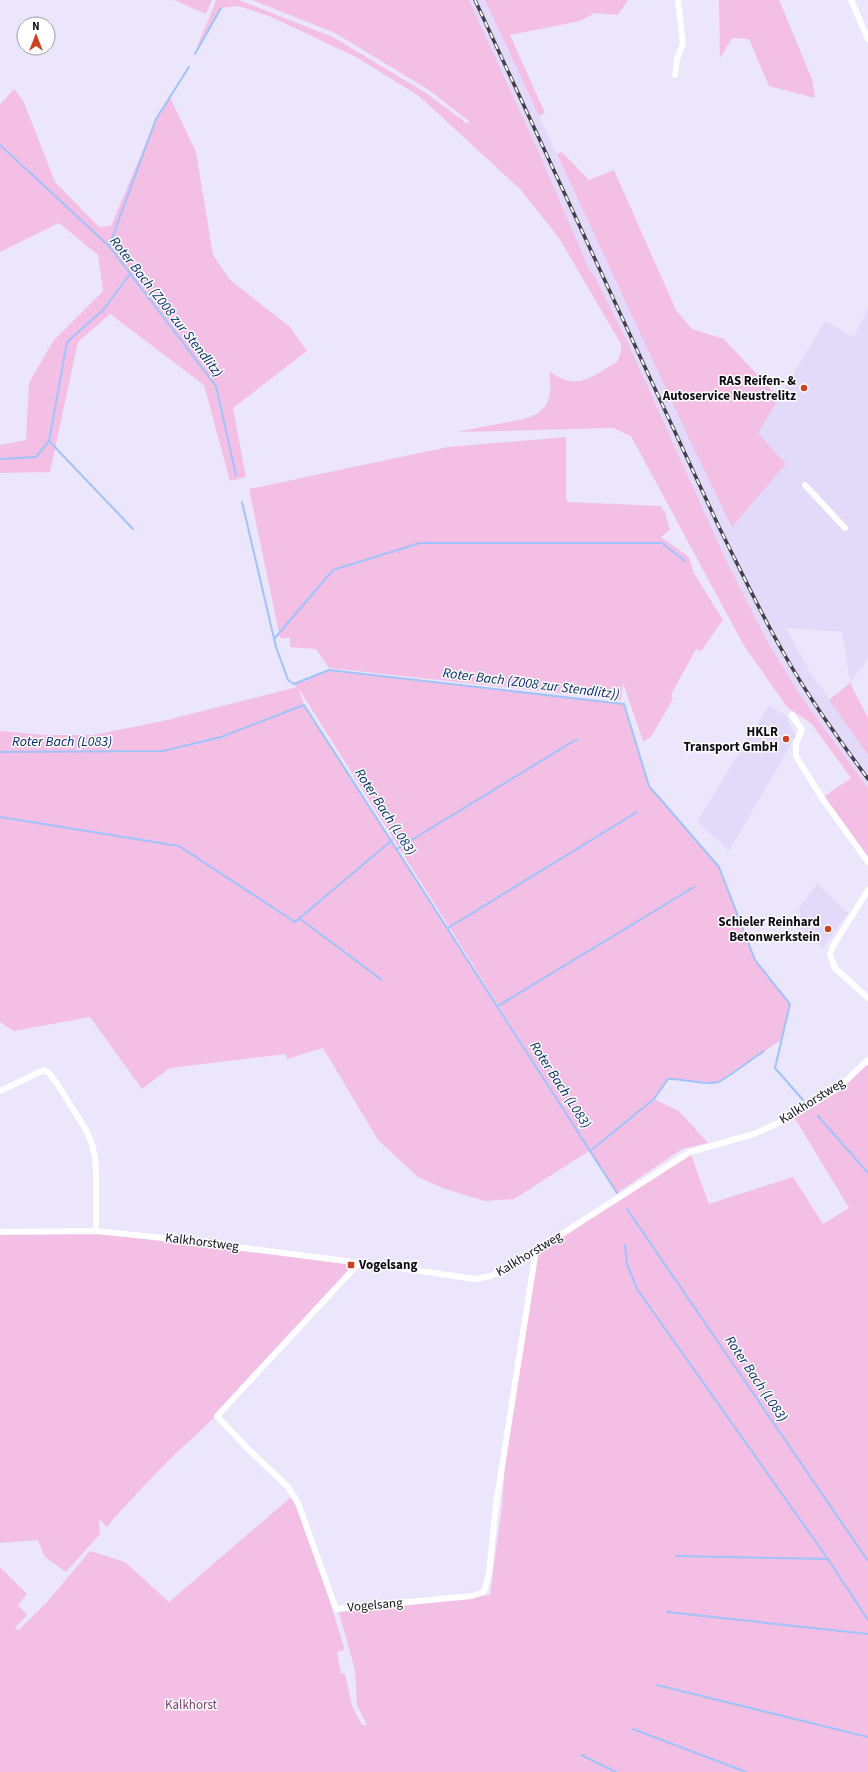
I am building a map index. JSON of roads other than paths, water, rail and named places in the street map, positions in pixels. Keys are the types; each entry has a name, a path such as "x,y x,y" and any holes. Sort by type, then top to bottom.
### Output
{"street":[{"path":"675,75 677,59 683,44 678,0"},
{"path":"850,0 868,39"},
{"path":"805,485 845,528"},
{"path":"792,715 802,730 796,743 796,756 822,798 868,862"},
{"path":"868,890 833,946 830,955 835,968 868,998"},
{"name":"Kalkhorstweg","path":"0,1232 96,1231 173,1238 475,1279 491,1276 536,1250 690,1152 754,1134 789,1118 836,1089 868,1060"},
{"path":"0,1091 44,1070 49,1073 58,1085 86,1130 95,1157 96,1231"},
{"name":"Vogelsang","path":"359,1263 217,1416 246,1447 288,1487 298,1503 336,1609 472,1596 484,1592 489,1573 496,1505 536,1250"}],"waterway":[{"path":"195,54 221,8"},
{"path":"109,246 156,119 189,67"},
{"name":"Roter Bach (Z008 zur Stendlitz)","path":"0,145 109,246 216,386 236,475"},
{"path":"130,274 103,310 67,342 49,441 133,529"},
{"path":"0,459 36,457 49,441"},
{"name":"Roter Bach (Z008 zur Stendlitz))","path":"242,502 276,647 288,680 294,684 329,670 624,704 649,786 719,867 755,960 790,1004 775,1068 803,1100"},
{"path":"274,639 333,570 420,543 662,543 685,561"},
{"name":"Roter Bach (L083)","path":"0,752 163,751 221,737 304,705 617,1193"},
{"path":"397,849 577,739"},
{"path":"448,928 637,812"},
{"path":"0,817 179,846 295,922 392,840"},
{"path":"498,1006 694,887"},
{"path":"299,918 382,980"},
{"path":"590,1151 654,1099 668,1079 700,1083 718,1082 728,1077 764,1051"},
{"path":"818,1116 868,1173"},
{"name":"Roter Bach (L083)","path":"627,1209 868,1561"},
{"path":"625,1245 627,1264 637,1289 828,1559 868,1620"},
{"path":"676,1556 828,1559"},
{"path":"667,1612 868,1634"},
{"path":"657,1685 868,1737"},
{"path":"633,1729 746,1772"},
{"path":"581,1755 616,1772"}],"railway":[{"path":"475,0 719,527 750,590 793,669 813,701 868,779"}],"place":[{"name":"RAS Reifen- & Autoservice Neustrelitz","path":"804,388"},
{"name":"HKLR Transport GmbH","path":"786,739"},
{"name":"Schieler Reinhard Betonwerkstein","path":"828,929"},
{"name":"Vogelsang","path":"351,1265"}],"park label":[{"name":"Kalkhorst","path":"191,1705"}]}
